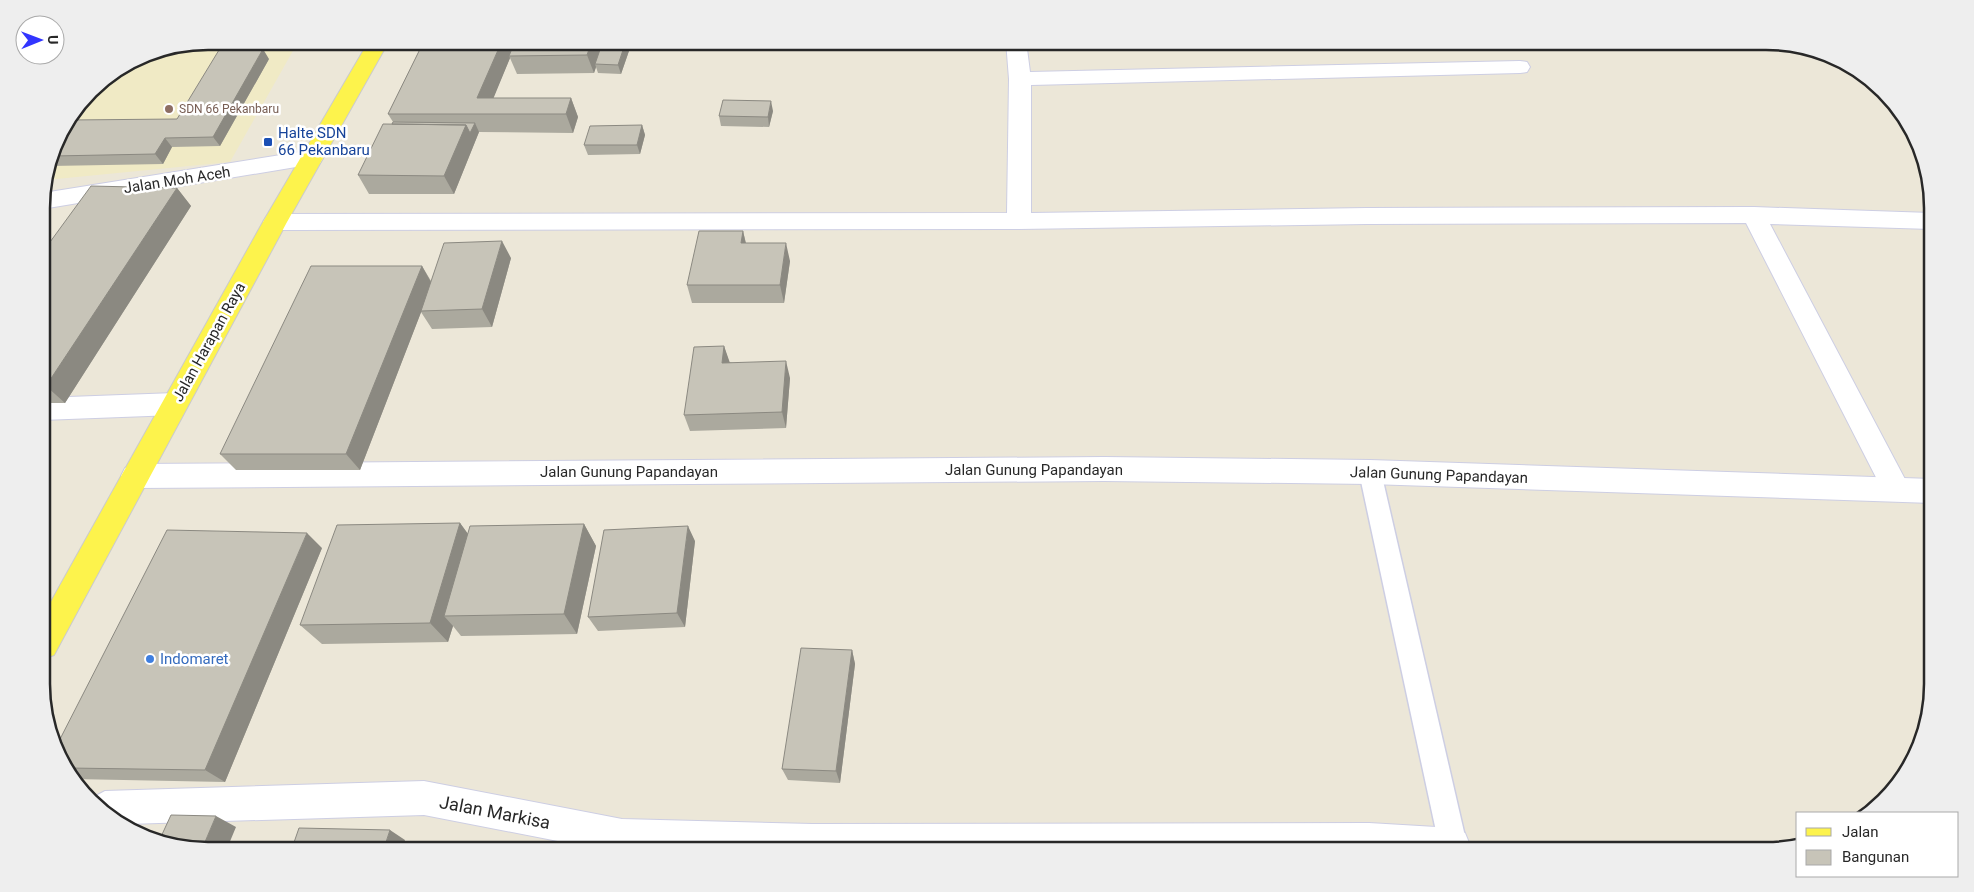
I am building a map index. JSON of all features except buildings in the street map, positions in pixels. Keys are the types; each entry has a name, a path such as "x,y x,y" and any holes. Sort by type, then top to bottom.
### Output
{"main road":[{"name":"Jalan Harapan Raya","path":"50,632 275,222 374,50"}],"street":[{"path":"1017,50 1020,79 1019,221"},
{"path":"1020,79 1520,67"},
{"name":"Jalan Moh Aceh","path":"50,200 312,158"},
{"path":"1754,215 1896,489"},
{"path":"275,222 1019,221 1367,216 1754,215 1924,221"},
{"path":"50,409 176,404"},
{"name":"Jalan Gunung Papandayan","path":"135,476 1104,469 1370,472 1924,491"},
{"name":"Jalan Markisa","path":"111,808 424,798 622,836 812,841 1369,840 1390,842"}],"lane":[{"path":"1370,472 1453,842"}],"shaded area":[{"name":"SDN 66 Pekanbaru","path":"195,50 293,50 230,162 53,179 58,157 71,129 96,96 129,71 148,62 177,53"}],"place":[{"name":"SDN 66 Pekanbaru","path":"169,109"},
{"name":"Halte SDN 66 Pekanbaru","path":"268,142"},
{"name":"Indomaret","path":"150,659"}]}
